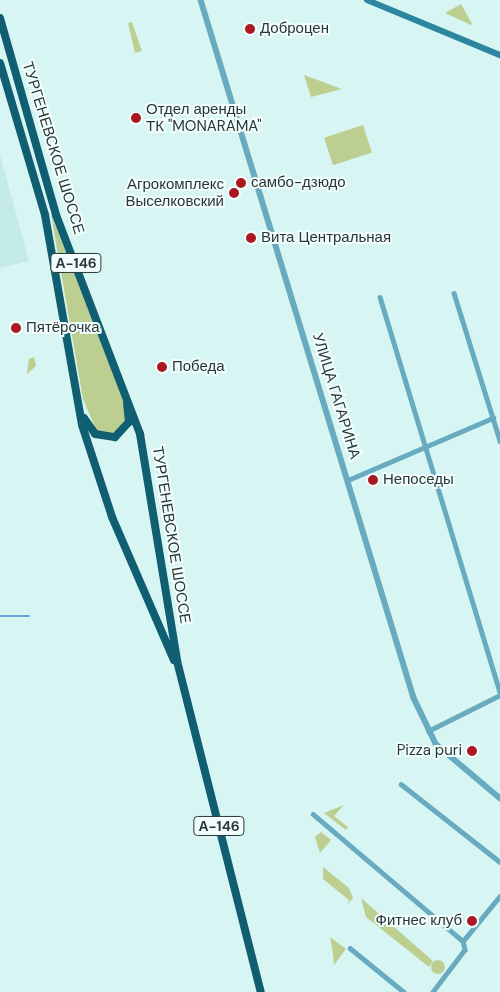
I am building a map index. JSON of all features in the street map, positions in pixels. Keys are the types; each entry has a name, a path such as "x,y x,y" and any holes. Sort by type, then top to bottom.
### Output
{"highway":[{"name":"ТУРГЕНЕВСКОЕ ШОССЕ","path":"0,18 56,215 126,388 154,501 176,661"},
{"name":"ТУРГЕНЕВСКОЕ ШОССЕ","path":"0,63 45,216 78,407 112,517 176,661"},
{"name":"А-146","path":"78,407 95,434 115,437 129,422 126,388"},
{"name":"А-146","path":"176,661 257,992"},
{"name":"А-146","path":"176,661 261,992"}],"main road":[{"path":"367,0 500,55"}],"street":[{"name":"УЛИЦА ГАГАРИНА","path":"201,0 348,480 428,731 443,753 500,798"},
{"path":"454,293 500,441"},
{"path":"380,297 500,694 428,731"},
{"path":"348,480 493,418"},
{"path":"401,784 500,862"},
{"path":"314,814 463,941 465,950 433,992"},
{"path":"463,941 500,896"},
{"path":"350,948 404,992"}],"shaded area":[{"path":"0,155 29,261 0,268"}],"green space":[{"path":"461,4 472,24 471,25 445,13"},
{"path":"132,22 142,51 135,53 128,23"},
{"path":"304,75 342,89 311,97"},
{"path":"363,125 372,153 333,165 324,138"},
{"path":"51,214 124,402 125,422 114,435 97,432 83,399"},
{"path":"34,357 36,366 27,374 29,359"},
{"path":"344,805 334,816 348,827 346,830 324,813"},
{"path":"321,832 331,840 320,853 315,837"},
{"path":"323,867 349,888 353,898 348,904 349,900 323,879"},
{"path":"361,898 433,961 429,967 366,917"},
{"path":"330,937 346,949 334,965 333,954"},
{"path":"438,960 443,962 445,967 443,972 438,974 433,972 431,967 433,962"}],"waterway":[{"path":"0,616 29,616"}],"place":[{"name":"Доброцен","path":"250,29"},
{"name":"Отдел аренды ТК \"MONARAMA\"","path":"136,118"},
{"name":"самбо-дзюдо","path":"241,183"},
{"name":"Агрокомплекс Выселковский","path":"234,193"},
{"name":"Вита Центральная","path":"251,238"},
{"name":"Пятёрочка","path":"16,328"},
{"name":"Победа","path":"162,367"},
{"name":"Непоседы","path":"373,480"},
{"name":"Pizza puri","path":"472,751"},
{"name":"Фитнес клуб","path":"472,921"}]}
